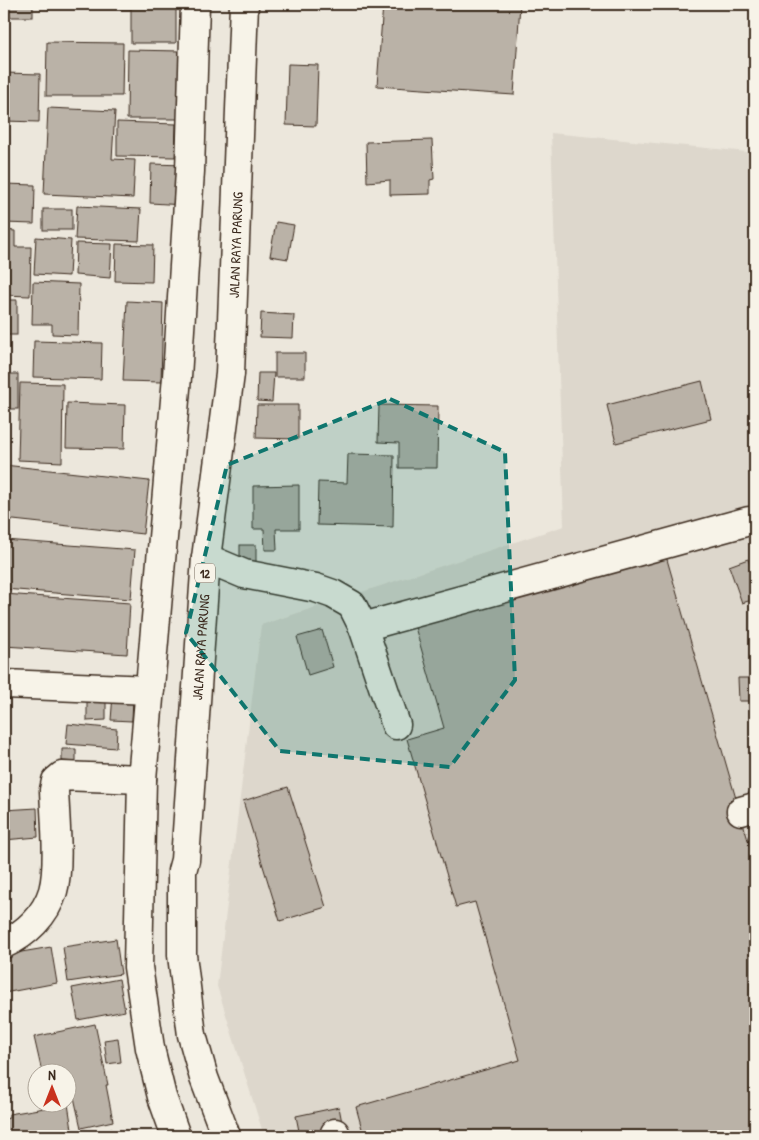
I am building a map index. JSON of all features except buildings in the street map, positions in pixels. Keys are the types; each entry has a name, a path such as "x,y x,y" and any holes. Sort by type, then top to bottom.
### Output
{"main road":[{"path":"176,1136 162,1098 150,1048 138,967 142,780 177,377 190,171 196,4"},
{"name":"JALAN RAYA PARUNG","path":"226,1136 204,1078 192,1035 182,955 182,871 186,850 206,558 230,374 244,4"},
{"path":"363,627 749,521"},
{"path":"206,558 244,574 316,588 333,594 352,605 363,627 396,725"},
{"path":"4,684 150,690"},
{"path":"4,944 28,930 42,914 53,891 56,864 54,790 56,781 62,776 142,780"}],"highlighted area":[{"path":"390,399 505,452 515,680 450,767 280,751 186,633 227,465"}],"shaded area":[{"path":"551,133 748,152 755,367 755,1136 264,1136 217,986 261,625 564,526"}]}
